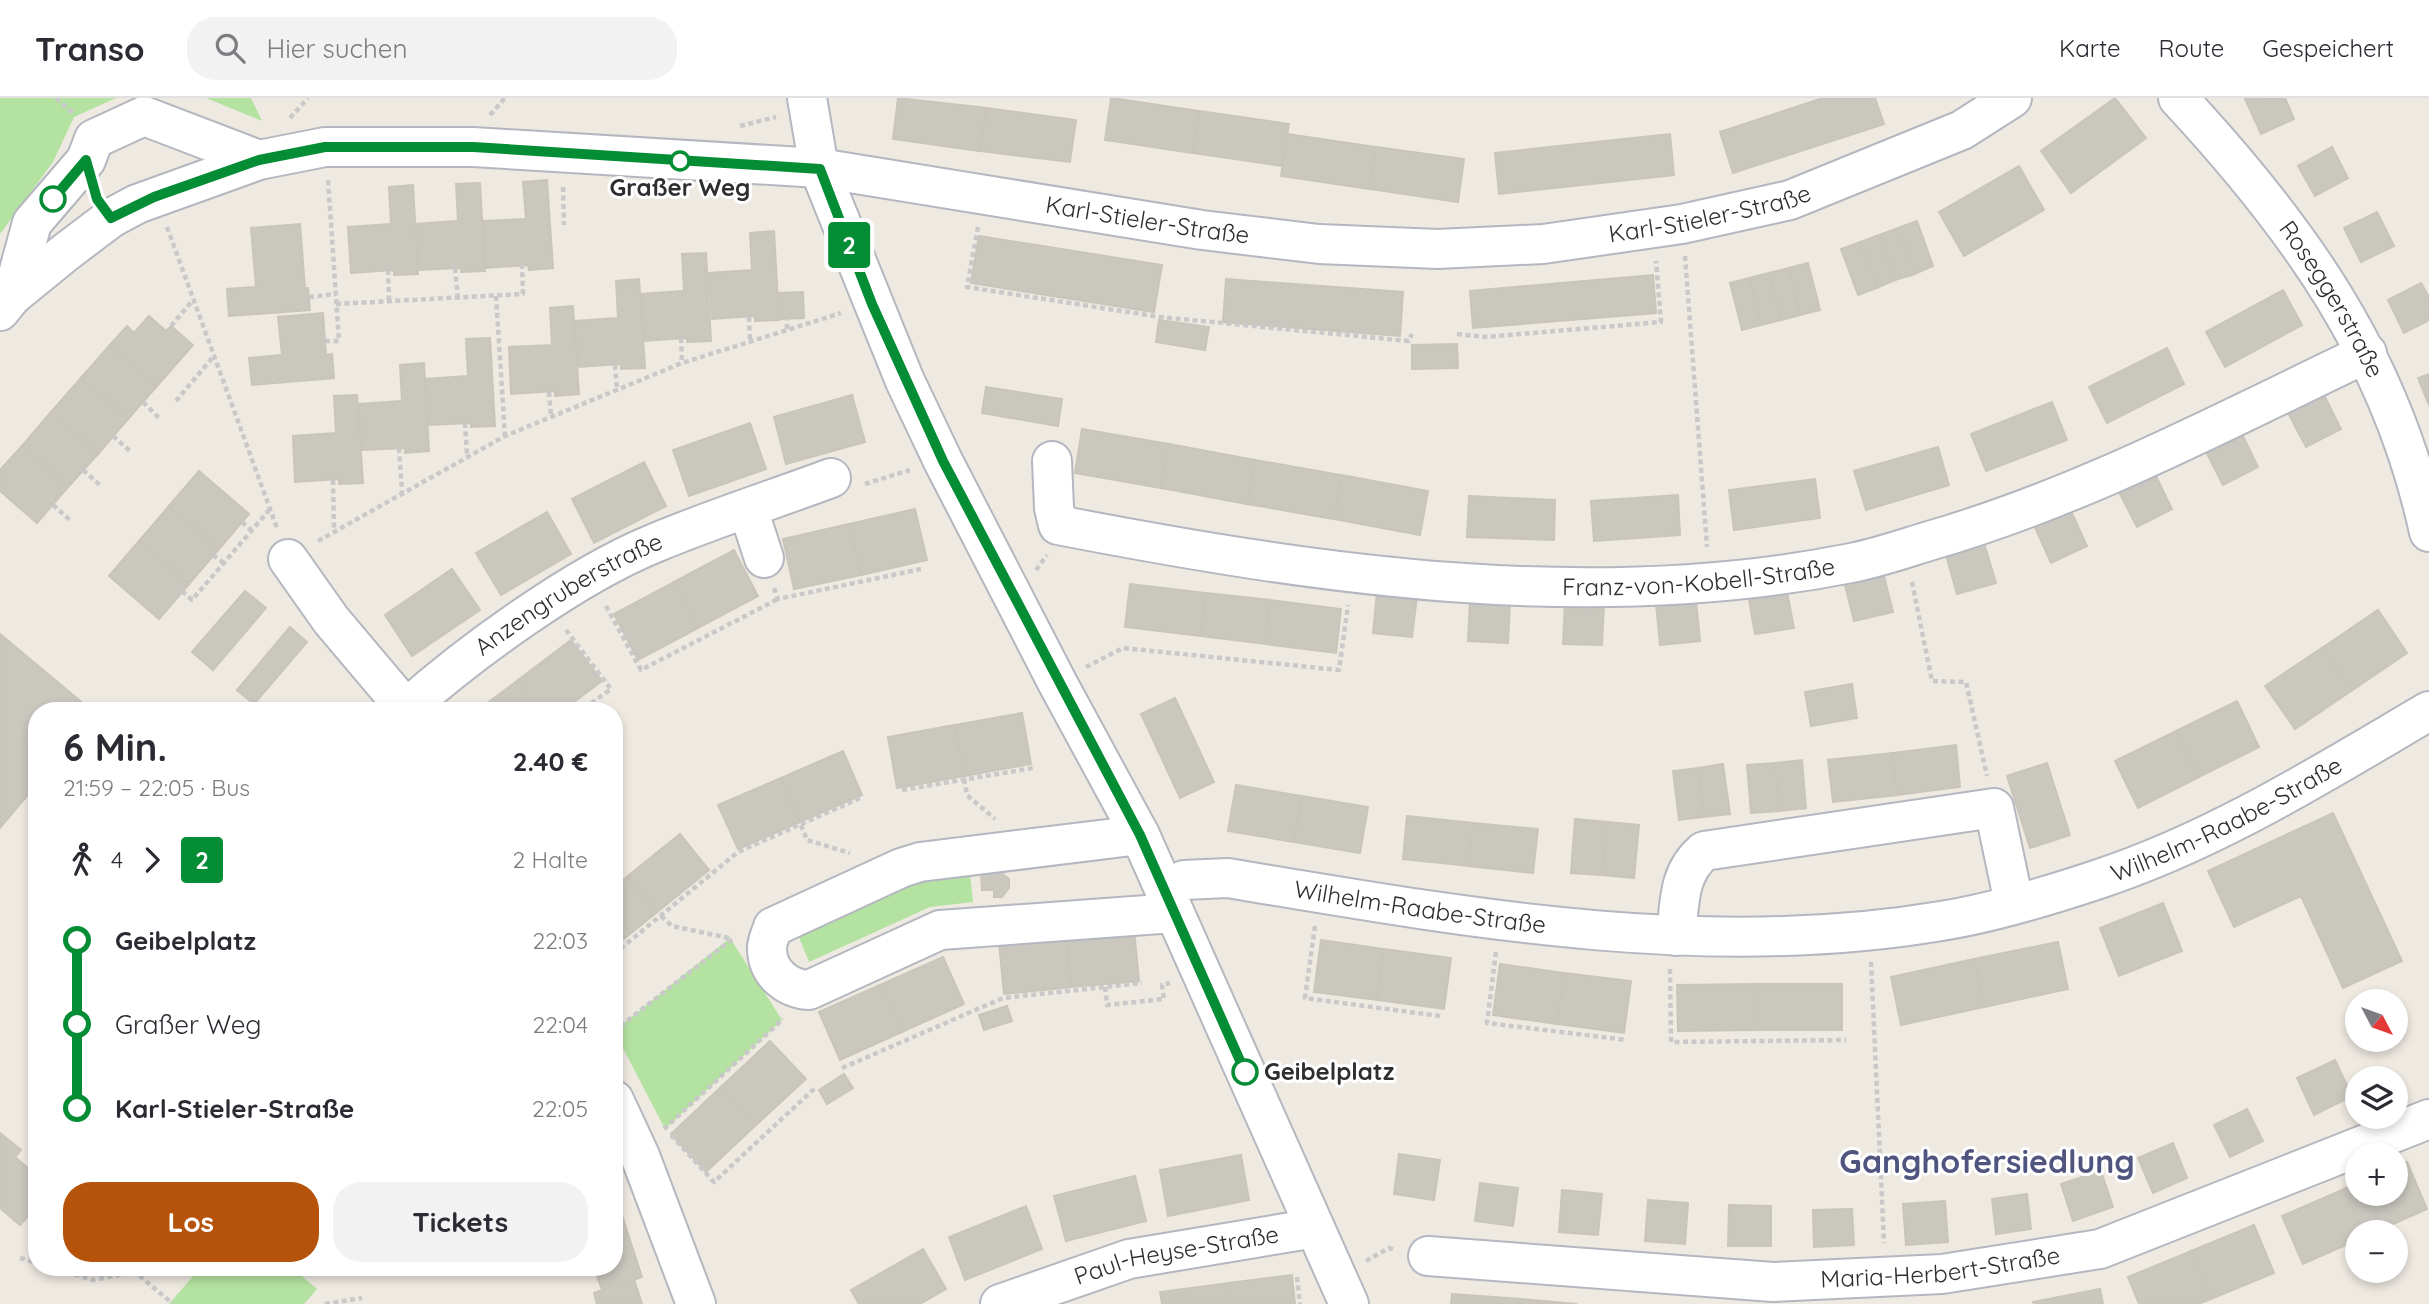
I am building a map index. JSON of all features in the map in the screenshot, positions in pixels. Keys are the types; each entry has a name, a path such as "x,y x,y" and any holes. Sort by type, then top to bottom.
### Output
{"street":[{"path":"807,98 820,169 872,304 943,461 1140,835 1343,1291"},
{"name":"Karl-Stieler-Straße","path":"6,304 111,218 154,197 259,160 325,147 473,147 820,169 1202,230 1319,244 1438,249 1543,244 1668,226 1790,200 1856,176 1962,130 2012,98"},
{"name":"Roseggerstraße","path":"2178,98 2233,157 2332,289 2367,353 2400,430 2429,532"},
{"name":"Karl-Stieler-Straße","path":"6,304 32,223 86,160 94,139 144,116 259,160"},
{"path":"86,160 97,199 111,218"},
{"name":"Franz-von-Kobell-Straße","path":"1052,461 1054,508 1058,525 1210,554 1353,573 1566,586 1710,583 1852,563 1992,523 2093,483 2367,353"},
{"name":"Anzengruberstraße","path":"414,702 431,686 546,604 653,543 831,478"},
{"path":"748,509 764,558"},
{"path":"288,559 331,620 399,702"},
{"name":"Wilhelm-Raabe-Straße","path":"1169,900 1184,880 1228,878 1500,920 1673,936 1777,937 1870,931 1943,921 2100,879 2194,840 2309,782 2429,711"},
{"path":"1673,936 1683,877 1691,863 1704,851 1994,808 2014,903"},
{"path":"1140,835 1028,847 901,868 773,927 767,950 777,978 794,989 809,990 940,930 1169,900"},
{"path":"623,1110 652,1142 696,1304"},
{"name":"Maria-Herbert-Straße","path":"1428,1256 1773,1282 1885,1279 1942,1274 2100,1250 2429,1119"},
{"name":"Paul-Heyse-Straße","path":"1000,1304 1129,1259 1315,1228"}],"path":[{"path":"325,147 340,341 325,341"},
{"path":"983,197 967,287 1209,323 1409,341 1412,334"},
{"path":"1457,334 1485,337 1661,322 1668,226"},
{"path":"1668,226 1710,583"},
{"path":"171,238 288,559 334,530 505,436 682,363 872,304"},
{"path":"336,303 523,294 523,265"},
{"path":"455,268 458,298"},
{"path":"388,270 389,300"},
{"path":"309,297 336,294"},
{"path":"496,296 505,436"},
{"path":"171,326 194,299"},
{"path":"749,317 750,341"},
{"path":"787,319 787,329"},
{"path":"681,338 682,363"},
{"path":"176,401 214,356"},
{"path":"615,365 617,389"},
{"path":"549,391 551,416"},
{"path":"143,402 160,419"},
{"path":"465,423 467,456"},
{"path":"113,436 131,452"},
{"path":"399,448 402,492"},
{"path":"831,478 837,477 841,492 943,461"},
{"path":"83,470 101,486"},
{"path":"332,480 334,530"},
{"path":"53,505 71,521"},
{"path":"182,591 192,600 270,509"},
{"path":"242,522 251,530"},
{"path":"1906,548 1932,681 1966,682 1994,808"},
{"path":"1037,569 1049,552"},
{"path":"214,555 224,563"},
{"path":"764,558 778,599"},
{"path":"590,577 641,670 778,599 921,569"},
{"path":"1123,648 1339,670 1353,573"},
{"path":"546,604 611,689 593,702"},
{"path":"902,790 1033,768"},
{"path":"623,947 738,852 860,798"},
{"path":"801,825 807,840 901,868"},
{"path":"1319,893 1305,998 1440,1016"},
{"path":"661,916 672,926 730,938"},
{"path":"1500,920 1487,1023 1627,1040"},
{"path":"623,1024 730,938 773,927"},
{"path":"1870,931 1885,1279"},
{"path":"1673,936 1671,1042 1846,1040"},
{"path":"1105,987 1107,1005 1164,999 1162,985 1201,974"},
{"path":"842,1068 1003,998 1142,983"},
{"path":"809,990 782,1020 652,1142 714,1182 815,1088"},
{"path":"1343,1291 1389,1248 1428,1256"},
{"path":"20,1258 28,1260"},
{"path":"80,1276 93,1280 114,1276"},
{"path":"140,1276 173,1304"},
{"path":"325,1304 362,1298"}],"green space":[{"path":"0,98 116,98 74,117 53,162 0,234"},
{"path":"206,98 251,98 262,121"},
{"path":"970,875 973,902 930,907 809,962 798,935 919,879"},
{"path":"730,938 782,1020 665,1129 623,1048 623,1024"},
{"path":"193,1276 302,1276 317,1289 304,1304 169,1304"}],"building":[{"path":"898,98 986,108 980,151 893,139"},
{"path":"1111,98 1199,111 1193,153 1105,140"},
{"path":"1823,98 1875,98 1884,124 1733,173 1720,132"},
{"path":"2115,98 2146,138 2071,193 2041,151"},
{"path":"2285,98 2294,119 2261,134 2245,99"},
{"path":"986,108 1076,120 1070,162 980,151"},
{"path":"1199,111 1289,124 1282,166 1193,153"},
{"path":"1287,134 1376,147 1370,189 1281,176"},
{"path":"1670,134 1674,175 1499,194 1495,153"},
{"path":"1376,147 1464,159 1458,202 1370,189"},
{"path":"2332,147 2348,178 2315,196 2298,166"},
{"path":"2019,166 2044,210 1964,256 1939,212"},
{"path":"547,180 553,268 529,270 528,265 485,268 483,221 526,219 523,182"},
{"path":"480,183 485,271 461,272 461,268 418,270 415,224 458,221 456,184"},
{"path":"413,185 418,274 394,275 394,270 351,273 348,227 391,224 389,187"},
{"path":"2377,212 2394,246 2361,262 2344,228"},
{"path":"1917,221 1933,266 1915,274 1898,228"},
{"path":"300,224 305,288 308,288 310,310 229,316 227,289 256,287 251,228"},
{"path":"1898,228 1915,274 1895,280 1879,235"},
{"path":"774,231 779,320 755,321 755,316 712,319 709,273 752,270 750,233"},
{"path":"1879,235 1895,280 1877,288 1860,242"},
{"path":"979,236 1162,265 1154,312 971,283"},
{"path":"1860,242 1877,288 1858,295 1841,249"},
{"path":"706,253 711,341 687,342 687,338 644,341 641,294 684,291 682,254"},
{"path":"1808,263 1820,310 1800,315 1789,268"},
{"path":"1789,268 1800,315 1781,320 1769,273"},
{"path":"1769,273 1781,320 1761,325 1749,278"},
{"path":"1653,275 1656,313 1473,328 1470,291"},
{"path":"1749,278 1761,325 1742,330 1730,283"},
{"path":"639,279 645,368 621,369 621,364 578,367 575,321 618,318 616,281"},
{"path":"1226,279 1403,292 1400,336 1223,322"},
{"path":"2421,283 2429,297 2429,320 2404,333 2388,300"},
{"path":"2283,290 2302,325 2225,367 2206,332"},
{"path":"803,292 804,318 779,319 778,293"},
{"path":"573,306 579,394 555,396 555,391 511,394 509,347 552,345 550,308"},
{"path":"323,313 326,355 332,354 334,378 252,385 249,358 282,355 278,317"},
{"path":"149,316 166,331 171,326 193,345 157,386 110,345 127,326 134,333"},
{"path":"1159,320 1209,327 1205,350 1156,342"},
{"path":"490,338 495,426 471,427 471,423 428,425 425,379 468,376 466,339"},
{"path":"1457,344 1458,368 1412,369 1412,345"},
{"path":"110,345 157,386 128,419 81,378"},
{"path":"2167,348 2184,384 2107,423 2089,387"},
{"path":"424,363 429,451 405,453 405,448 362,450 359,404 402,401 400,365"},
{"path":"2429,374 2429,405 2418,378"},
{"path":"81,378 128,419 98,454 51,412"},
{"path":"986,387 1062,399 1058,426 982,413"},
{"path":"2323,393 2341,429 2306,447 2287,411"},
{"path":"357,395 363,483 339,484 339,479 295,482 293,436 336,433 334,396"},
{"path":"852,395 865,442 786,464 774,417"},
{"path":"2052,402 2067,440 1986,471 1971,434"},
{"path":"51,412 98,454 68,487 22,446"},
{"path":"750,423 766,469 689,496 673,450"},
{"path":"1082,429 1169,444 1161,488 1075,473"},
{"path":"2240,430 2258,467 2223,485 2204,448"},
{"path":"1169,444 1255,460 1247,504 1161,488"},
{"path":"22,446 68,487 37,523 0,491 0,470"},
{"path":"1938,447 1949,485 1866,510 1854,471"},
{"path":"1255,460 1341,475 1334,519 1247,504"},
{"path":"644,462 666,506 594,543 572,499"},
{"path":"199,471 249,514 219,549 169,506"},
{"path":"2154,472 2172,509 2137,527 2118,490"},
{"path":"1341,475 1428,491 1420,535 1334,519"},
{"path":"1815,479 1820,518 1734,530 1729,490"},
{"path":"1678,495 1680,535 1594,541 1591,501"},
{"path":"1469,496 1555,500 1554,540 1467,537"},
{"path":"169,506 219,549 189,584 139,541"},
{"path":"915,509 927,560 861,575 849,524"},
{"path":"2070,509 2087,546 2051,563 2034,525"},
{"path":"547,512 571,554 501,595 476,553"},
{"path":"849,524 861,575 794,589 783,539"},
{"path":"139,541 189,584 159,619 109,576"},
{"path":"1984,543 1996,583 1957,594 1946,555"},
{"path":"734,550 758,596 698,628 674,582"},
{"path":"452,569 480,610 412,656 385,615"},
{"path":"1883,572 1893,612 1854,621 1844,581"},
{"path":"674,582 698,628 638,660 614,614"},
{"path":"1130,584 1206,593 1200,636 1125,627"},
{"path":"1786,587 1794,628 1755,634 1748,594"},
{"path":"245,591 266,608 213,670 192,652"},
{"path":"1377,592 1417,596 1412,637 1373,633"},
{"path":"1206,593 1270,600 1265,644 1200,636"},
{"path":"1270,600 1341,609 1336,653 1265,644"},
{"path":"1470,600 1510,602 1508,643 1468,641"},
{"path":"1696,600 1700,641 1660,645 1656,604"},
{"path":"1565,603 1604,604 1602,645 1563,644"},
{"path":"2378,610 2407,653 2351,691 2322,648"},
{"path":"290,627 307,642 256,702 252,702 237,690"},
{"path":"0,634 81,702 28,702 28,795 0,828"},
{"path":"571,640 602,681 574,702 533,702 517,681"},
{"path":"2322,648 2351,691 2295,729 2265,686"},
{"path":"517,681 533,702 489,702"},
{"path":"1852,684 1857,718 1811,726 1805,692"},
{"path":"1175,698 1214,782 1180,798 1141,714"},
{"path":"2237,701 2259,747 2199,777 2176,731"},
{"path":"1022,713 1031,764 964,776 955,725"},
{"path":"955,725 964,776 897,788 888,737"},
{"path":"2176,731 2199,777 2138,808 2115,761"},
{"path":"1956,745 1960,787 1897,795 1892,753"},
{"path":"843,751 862,795 800,822 781,778"},
{"path":"1892,753 1897,795 1833,802 1828,760"},
{"path":"1802,760 1806,808 1779,811 1775,763"},
{"path":"1775,763 1779,811 1751,813 1747,765"},
{"path":"2047,763 2070,835 2030,848 2007,776"},
{"path":"1723,764 1730,814 1704,817 1698,768"},
{"path":"1698,768 1704,817 1679,820 1673,771"},
{"path":"781,778 800,822 738,849 718,805"},
{"path":"1236,785 1302,796 1294,842 1228,831"},
{"path":"1302,796 1368,807 1360,853 1294,842"},
{"path":"2333,813 2402,961 2343,988 2301,896 2234,927 2208,871"},
{"path":"1407,816 1473,823 1469,866 1403,859"},
{"path":"1575,819 1607,822 1602,875 1571,873"},
{"path":"1607,822 1639,825 1634,878 1602,875"},
{"path":"1473,823 1538,829 1533,873 1469,866"},
{"path":"680,834 709,870 657,912 628,876"},
{"path":"1000,872 1009,879 1009,888 1002,897 994,897 994,890 982,890 981,873"},
{"path":"628,876 657,912 623,940 623,880"},
{"path":"2163,903 2182,951 2119,976 2100,928"},
{"path":"1134,929 1139,981 1071,987 1066,936"},
{"path":"1066,936 1071,987 1004,994 999,943"},
{"path":"1321,940 1384,949 1377,1000 1314,992"},
{"path":"2058,942 2068,989 1984,1007 1974,959"},
{"path":"1384,949 1451,958 1444,1009 1377,1000"},
{"path":"943,957 964,1004 902,1032 882,984"},
{"path":"1974,959 1984,1007 1901,1025 1891,977"},
{"path":"1500,964 1564,973 1557,1024 1493,1015"},
{"path":"1564,973 1631,981 1624,1033 1557,1024"},
{"path":"882,984 902,1032 840,1060 819,1012"},
{"path":"1758,984 1758,1030 1678,1031 1677,985"},
{"path":"1758,984 1842,984 1842,1030 1758,1030"},
{"path":"1007,1006 1012,1021 984,1030 979,1015"},
{"path":"770,1041 806,1079 756,1125 721,1087"},
{"path":"2335,1060 2345,1081 2345,1100 2314,1115 2297,1078"},
{"path":"844,1074 853,1088 827,1104 819,1090"},
{"path":"721,1087 756,1125 706,1172 671,1134"},
{"path":"2247,1109 2263,1141 2230,1157 2214,1125"},
{"path":"0,1133 21,1150 15,1157 28,1168 28,1216 20,1225 0,1208"},
{"path":"2173,1143 2187,1178 2153,1193 2138,1158"},
{"path":"1399,1154 1440,1160 1434,1200 1394,1194"},
{"path":"1241,1155 1249,1200 1168,1216 1160,1170"},
{"path":"2408,1164 2427,1209 2402,1220 2358,1220 2352,1206 2408,1206"},
{"path":"2101,1171 2113,1207 2073,1221 2061,1184"},
{"path":"1135,1176 1146,1221 1066,1241 1054,1196"},
{"path":"1480,1183 1518,1188 1513,1226 1475,1221"},
{"path":"2344,1189 2345,1206 2352,1206 2358,1220 2345,1220 2345,1245 2303,1264 2282,1216"},
{"path":"1562,1190 1602,1194 1598,1235 1559,1232"},
{"path":"2027,1194 2031,1229 1996,1234 1992,1199"},
{"path":"1648,1200 1688,1203 1685,1244 1645,1241"},
{"path":"1945,1201 1948,1242 1906,1245 1903,1204"},
{"path":"1729,1205 1771,1206 1771,1246 1728,1246"},
{"path":"1026,1206 1042,1249 965,1280 949,1237"},
{"path":"1852,1209 1854,1245 1814,1247 1813,1210"},
{"path":"623,1219 642,1277 602,1290 597,1276 623,1276"},
{"path":"2254,1225 2274,1273 2211,1299 2191,1251"},
{"path":"923,1249 946,1289 920,1304 859,1304 851,1290"},
{"path":"2191,1251 2211,1299 2198,1304 2139,1304 2128,1277"},
{"path":"1292,1275 1295,1304 1231,1304 1228,1283"},
{"path":"634,1279 642,1304 597,1304 594,1293"},
{"path":"1228,1283 1231,1304 1162,1304 1160,1292"},
{"path":"2100,1289 2103,1304 2033,1302"},
{"path":"1452,1294 1520,1299 1520,1304 1451,1304"},
{"path":"1520,1299 1577,1304 1520,1304"}],"bus line":[{"name":"2","path":"53,199 86,160 97,199 111,218 154,197 259,160 325,147 473,147 820,169 905,382 1057,682 1099,755 1140,835 1245,1072"}],"place":[{"name":"Graßer Weg","path":"680,161"},
{"name":"Geibelplatz","path":"1245,1072"}],"district":[{"name":"Ganghofersiedlung","path":"1987,1162"}]}
